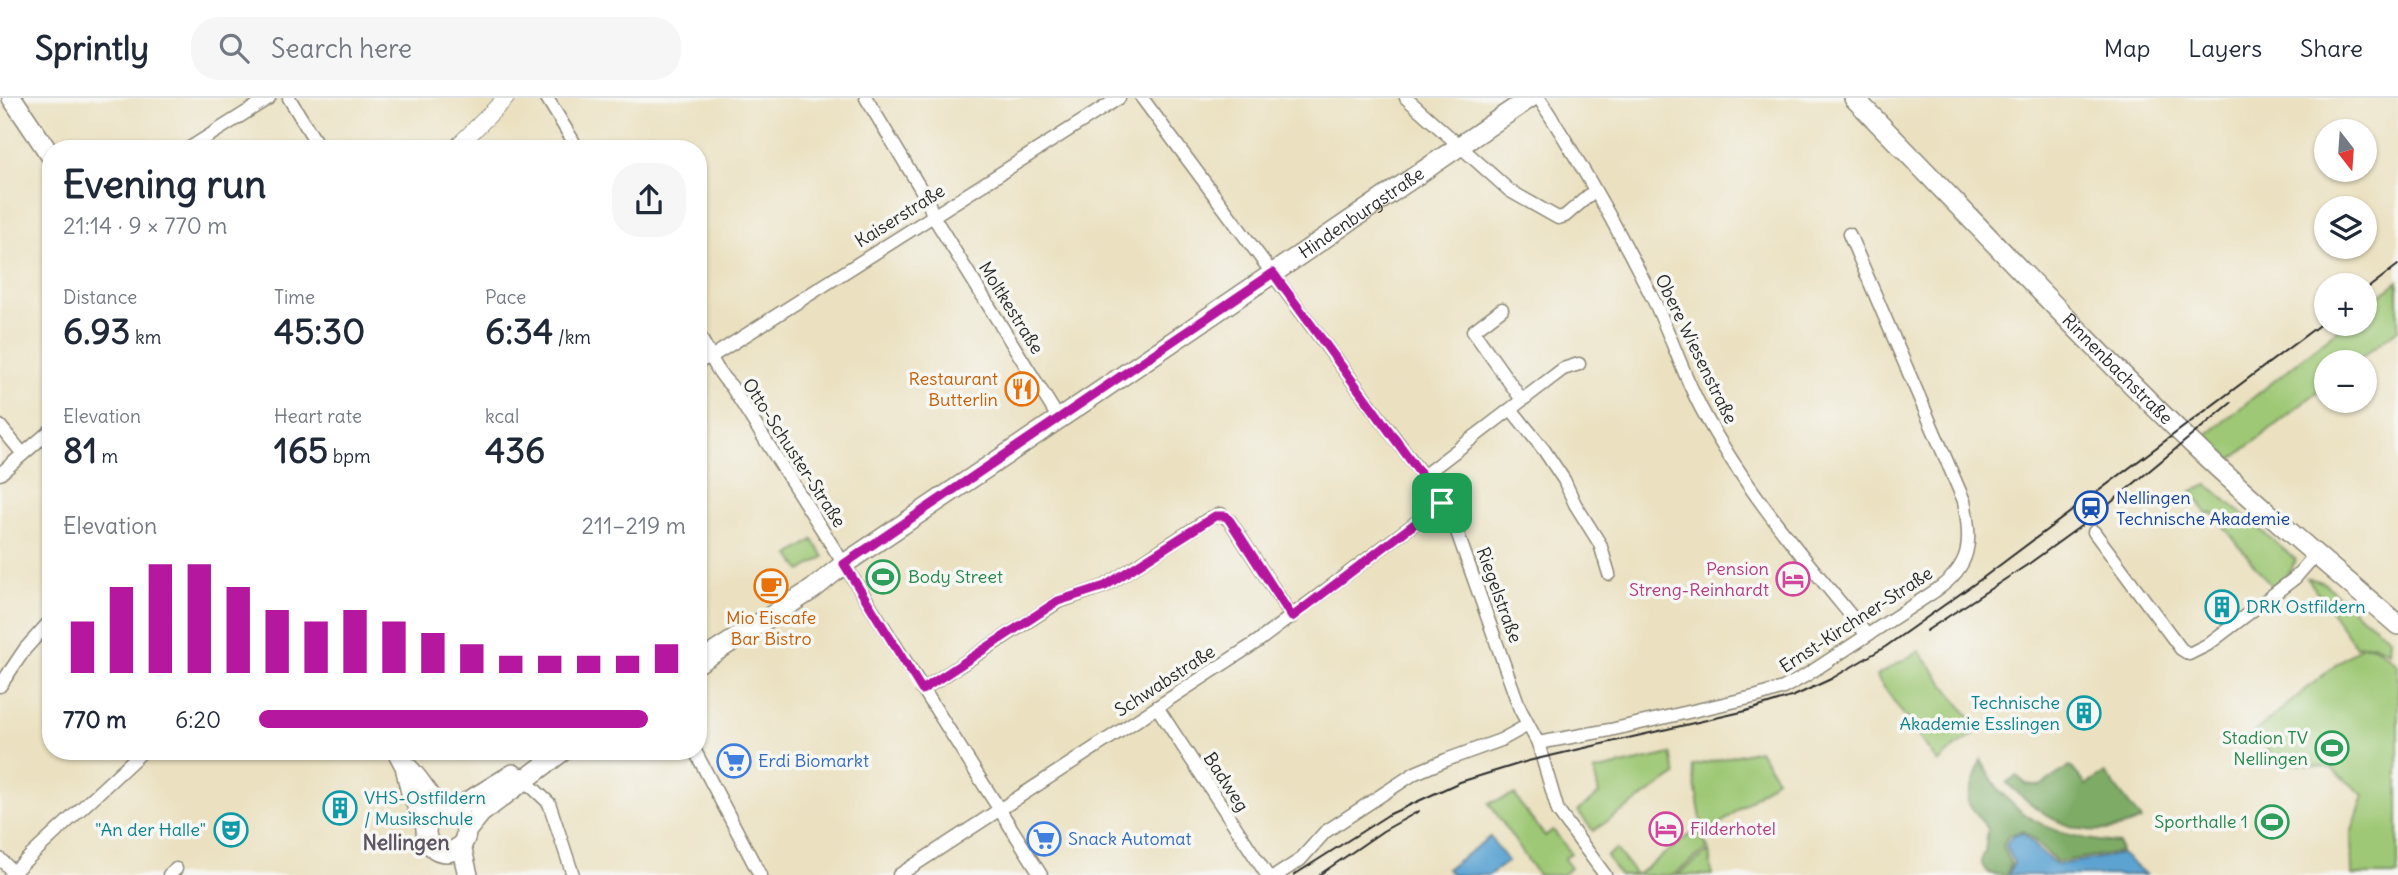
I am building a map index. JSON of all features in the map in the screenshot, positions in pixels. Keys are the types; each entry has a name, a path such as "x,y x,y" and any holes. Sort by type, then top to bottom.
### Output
{"main road":[{"path":"12,98 42,143"},
{"name":"Hindenburgstraße","path":"707,657 813,589 844,564 1530,98"},
{"name":"Rinnenbachstraße","path":"1854,98 2087,340 2200,450 2315,555 2398,625"},
{"name":"Hindenburgstraße","path":"707,647 809,582 844,564"},
{"path":"402,760 430,845 457,843"},
{"path":"403,760 418,777 433,801 462,818 454,875"},
{"path":"457,843 475,818 538,760"},
{"path":"426,827 431,818 448,812 547,760"},
{"path":"457,843 468,875"}],"street":[{"path":"202,140 269,98"},
{"path":"289,98 315,140"},
{"path":"464,140 506,98"},
{"path":"547,98 573,140"},
{"name":"Moltkestraße","path":"866,98 928,201 933,216 1059,419"},
{"name":"Kaiserstraße","path":"707,359 1119,98"},
{"name":"Riegelstraße","path":"1142,98 1442,503 1456,529 1520,709 1538,743 1562,818 1605,875"},
{"path":"1406,98 1510,191 1555,217 1565,216 1594,191"},
{"name":"Obere Wiesenstraße","path":"1539,98 1634,260 1700,408 1749,487 1867,635"},
{"name":"Ernst-Kirchner-Straße","path":"1538,743 1610,730 1772,691 1805,676 1936,591 1958,572 1966,553 1967,516 1957,481 1849,234"},
{"path":"1502,309 1473,331 1522,400"},
{"name":"Otto-Schuster-Straße","path":"707,350 717,370 731,386 1041,875"},
{"path":"1423,476 1563,369 1579,364"},
{"path":"1511,409 1564,480 1575,504 1600,544 1609,574"},
{"path":"0,426 23,454"},
{"path":"0,474 42,438"},
{"name":"Schwabstraße","path":"899,875 1257,642 1442,503"},
{"path":"922,690 1058,601 1105,586 1220,514 1230,521 1292,617"},
{"path":"2094,532 2181,649 2189,653 2207,645 2295,578 2315,555"},
{"path":"0,686 25,649 42,630"},
{"name":"Badweg","path":"1157,707 1267,875"},
{"path":"1277,875 1300,860 1325,832 1415,773 1501,740 1528,724"},
{"path":"0,859 13,874 134,760"},
{"path":"700,760 760,875"},
{"path":"523,774 549,803 573,875"}],"green space":[{"path":"2398,281 2398,329 2371,350 2314,350 2314,394 2231,460 2204,437 2330,336 2377,336 2377,298"},
{"path":"2208,485 2295,559 2291,571 2272,587 2213,513 2207,514 2192,491"},
{"path":"813,540 824,557 801,571 790,555"},
{"path":"2307,578 2323,582 2390,638 2389,652 2373,644 2356,646"},
{"name":"Stadion TV Nellingen","path":"2362,646 2374,646 2398,664 2398,875 2352,875 2351,834 2364,795 2331,768 2281,762 2252,734"},
{"path":"1919,651 1974,723 1974,735 1955,747 1938,763 1876,676"},
{"path":"1759,750 1777,779 1704,837 1692,766"},
{"path":"1671,754 1676,775 1593,831 1578,811 1599,794 1594,771"},
{"path":"1981,760 1998,788 2026,815 2070,835 2119,843 2121,852 2057,862 2024,831 2009,835 2003,845 2011,864 2006,875 1987,872 1981,861 1988,829 1967,801"},
{"path":"2070,766 2086,785 2105,773 2141,820 2102,831 2068,826 2037,808 2007,783 2017,776 2026,784 2040,786"},
{"path":"1515,795 1545,836 1553,830 1571,853 1564,859 1571,868 1561,875 1538,875 1489,803"},
{"path":"1697,829 1708,848 1673,875 1637,875"},
{"path":"1616,849 1636,875 1619,875 1607,856"},
{"path":"1709,851 1712,875 1677,875"}],"water":[{"path":"2023,833 2057,865 2122,854 2146,875 2008,875 2014,863 2006,845 2012,836"},
{"path":"1490,837 1508,861 1489,875 1452,875 1447,869"}],"tram line":[{"path":"2377,281 2398,265"},
{"path":"1294,875 1388,815 1460,782 1528,761 1746,711 1794,696 1831,679 1885,647 1984,577 2314,329"},
{"path":"1926,631 2030,563 2096,515 2231,403"},
{"path":"1319,875 1383,831 1419,811"}],"place":[{"name":"Restaurant Butterlin","path":"1022,389"},
{"name":"Nellingen Technische Akademie","path":"2091,508"},
{"name":"Body Street","path":"883,577"},
{"name":"Pension Streng-Reinhardt","path":"1793,579"},
{"name":"Mio Eiscafe Bar Bistro","path":"771,586"},
{"name":"DRK Ostfildern","path":"2222,607"},
{"name":"Technische Akademie Esslingen","path":"2084,713"},
{"name":"Stadion TV Nellingen","path":"2332,748"},
{"name":"Erdi Biomarkt","path":"734,761"},
{"name":"VHS-Ostfildern / Musikschule","path":"340,808"},
{"name":"Sporthalle 1","path":"2272,822"},
{"name":"Filderhotel","path":"1666,829"},
{"name":"\"An der Halle\"","path":"231,830"},
{"name":"Snack Automat","path":"1044,839"}],"district":[{"name":"Nellingen","path":"406,843"}],"route":[{"path":"1273,273 1442,503 1292,617 1230,521 1220,514 1105,586 1058,601 922,690 844,564 1273,273"}]}
